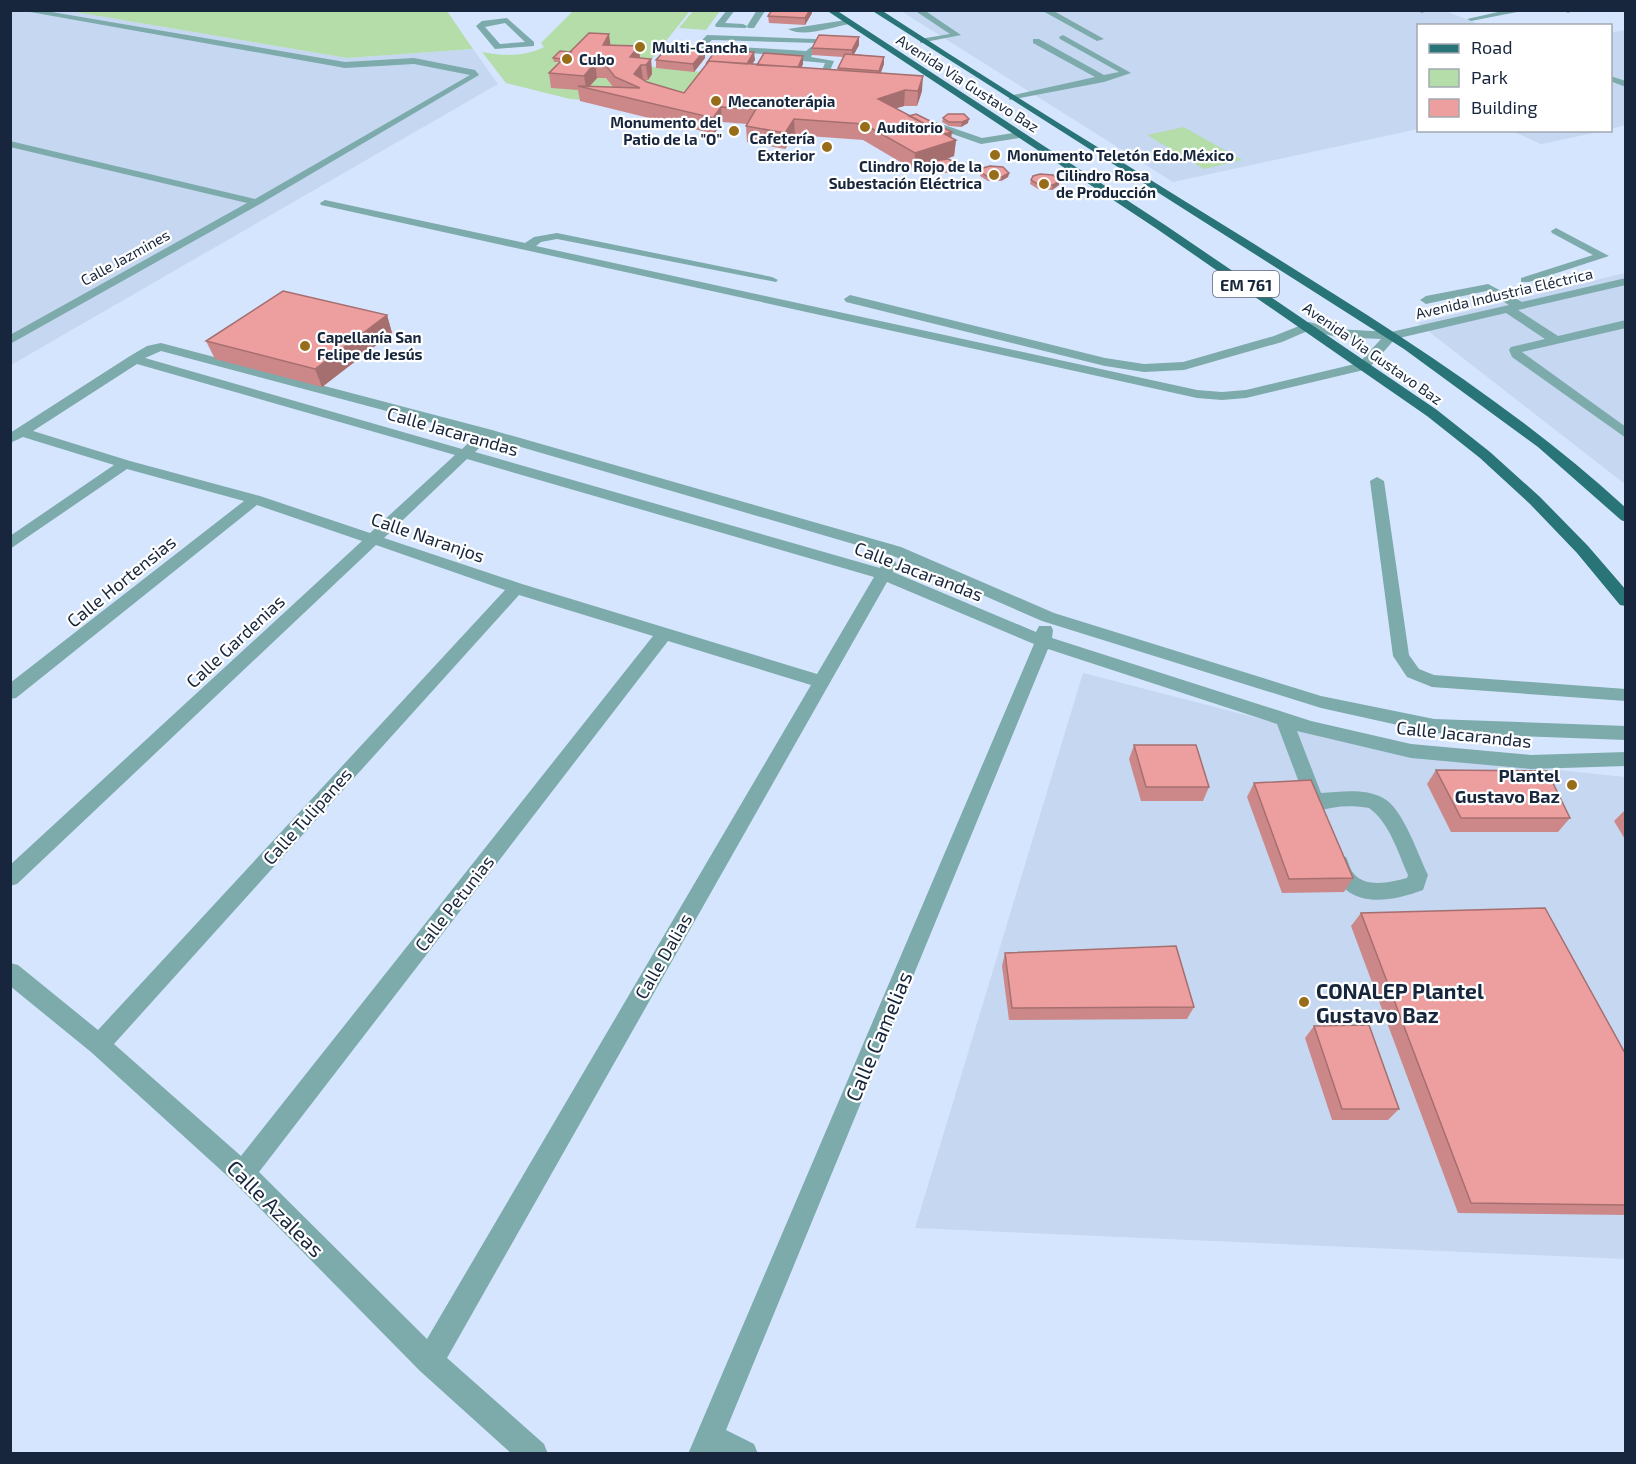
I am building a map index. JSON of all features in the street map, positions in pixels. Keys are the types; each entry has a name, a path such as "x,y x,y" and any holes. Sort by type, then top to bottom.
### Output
{"main road":[{"name":"Avenida Via Gustavo Baz","path":"830,10 1309,327 1476,446 1594,561 1626,601"},
{"name":"Avenida Via Gustavo Baz","path":"875,10 1344,304 1506,415 1591,484 1626,517"}],"street":[{"name":"Calle Jazmines","path":"10,340 256,202 475,73 414,61 345,65 23,10"},
{"path":"731,10 701,45 702,47 808,54"},
{"path":"918,10 957,35 923,41"},
{"path":"1045,10 1100,39"},
{"path":"1470,19 1523,10"},
{"path":"751,26 761,11"},
{"path":"1461,14 1481,24"},
{"path":"507,20 531,44 507,48 498,47 480,26 485,23 507,20"},
{"path":"719,25 762,27"},
{"path":"784,28 809,29 851,25"},
{"path":"822,80 830,62 806,58 808,54 819,36 851,25"},
{"path":"710,36 815,41"},
{"path":"1012,98 1127,73 1063,37"},
{"path":"1036,40 1104,79"},
{"path":"1612,78 1626,84"},
{"path":"916,119 981,141 1020,135"},
{"path":"10,144 256,202"},
{"path":"325,203 1197,394 1222,396 1246,394 1363,366 1391,336"},
{"path":"1525,280 1603,256 1556,231"},
{"path":"527,247 538,239 557,236 772,280"},
{"path":"1574,266 1609,285"},
{"name":"Avenida Industria Eléctrica","path":"1309,327 1336,333 1391,336 1626,281"},
{"path":"1426,300 1488,287 1555,340"},
{"path":"850,299 1105,362 1144,369 1184,366 1278,339 1309,327"},
{"path":"1626,324 1515,350 1516,354 1626,434"},
{"name":"Calle Jacarandas","path":"134,359 156,347 487,433 896,551 1048,616 1321,702 1434,726 1626,733"},
{"path":"17,435 134,359"},
{"name":"Calle Jacarandas","path":"134,359 884,574 1043,641 1310,728 1411,751 1531,762 1626,759"},
{"name":"Calle Gardenias","path":"10,878 487,433"},
{"name":"Calle Naranjos","path":"17,435 255,498 516,588 821,682"},
{"path":"10,544 125,464"},
{"path":"1377,481 1401,656 1413,673 1432,681 1626,695"},
{"name":"Calle Hortensias","path":"10,693 255,498"},
{"name":"Calle Dalias","path":"430,1361 896,551"},
{"name":"Calle Tulipanes","path":"99,1045 516,588"},
{"name":"Calle Camelias","path":"706,1445 1043,641 1048,616"},
{"name":"Calle Petunias","path":"243,1173 664,633"},
{"path":"1284,719 1323,821"},
{"path":"1315,801 1365,800 1378,803 1388,813 1418,875 1416,884 1407,888 1366,891 1350,884 1342,872 1330,842"},
{"name":"Calle Azaleas","path":"10,972 99,1045 243,1173 430,1361 534,1454"},
{"path":"706,1445 744,1454"}],"shaded area":[{"path":"1443,10 1478,24 1417,24 1417,129 1173,182 901,11"},
{"path":"11,11 69,11 347,58 473,49 498,84 11,365"},
{"path":"1625,30 1625,125 1612,129 1612,33"},
{"path":"1514,132 1598,132 1541,144"},
{"path":"1625,273 1625,484 1418,323"},
{"name":"CONALEP Plantel Gustavo Baz","path":"1083,673 1411,755 1625,777 1625,1259 915,1228"}],"green space":[{"path":"69,11 447,11 473,49 347,58"},
{"path":"573,11 690,11 646,66 712,73 685,109 635,89 643,80 647,80 606,78 617,92 644,104 570,99 506,83 482,52 513,55 529,53 544,47 541,43"},
{"path":"693,11 720,11 706,30 679,28"},
{"path":"1184,127 1242,160 1204,169 1147,135"}],"building":[{"path":"772,10 810,10 805,18 768,16"},
{"path":"589,33 609,34 603,45 639,46 630,57 651,59 646,65 641,65 634,74 647,82 684,93 709,61 923,76 918,91 905,90 878,99 956,140 915,153 864,124 794,119 785,133 746,126 756,109 721,107 713,118 578,86 640,88 615,77 604,63 595,63 584,76 549,73"},
{"path":"819,35 859,37 852,50 812,48"},
{"path":"668,47 705,50 693,64 656,60"},
{"path":"716,50 754,52 747,64 709,61 706,64"},
{"path":"560,51 571,52 563,59 553,58"},
{"path":"764,53 803,56 798,67 757,65"},
{"path":"845,54 884,57 879,71 838,68"},
{"path":"916,114 952,132 944,134 909,116"},
{"path":"948,114 964,114 969,119 962,122 949,122 943,118"},
{"path":"948,159 957,163 954,168 937,169 931,166 932,161"},
{"path":"1003,167 1009,173 1002,177 988,177 981,172 983,168"},
{"path":"1053,175 1059,181 1053,185 1039,185 1031,180 1033,176"},
{"path":"283,291 387,315 315,369 206,341"},
{"path":"1134,745 1196,745 1209,787 1146,787"},
{"path":"1436,770 1547,771 1570,818 1461,818"},
{"path":"1311,780 1353,878 1289,879 1254,783"},
{"path":"1545,908 1626,1055 1626,1205 1471,1203 1361,913"},
{"path":"1176,946 1194,1007 1012,1008 1005,953"},
{"path":"1369,1025 1399,1109 1342,1109 1314,1026"}],"place":[{"name":"Multi-Cancha","path":"640,47"},
{"name":"Cubo","path":"567,59"},
{"name":"Mecanoterápia","path":"716,101"},
{"name":"Auditorio","path":"865,127"},
{"name":"Monumento del Patio de la \"O\"","path":"734,131"},
{"name":"Cafetería Exterior","path":"827,147"},
{"name":"Monumento Teletón Edo.México","path":"995,155"},
{"name":"Clindro Rojo de la Subestación Eléctrica","path":"994,175"},
{"name":"Cilindro Rosa de Producción","path":"1044,184"},
{"name":"Capellanía San Felipe de Jesús","path":"305,346"},
{"name":"Plantel Gustavo Baz","path":"1572,785"},
{"name":"CONALEP Plantel Gustavo Baz","path":"1304,1002"}]}
